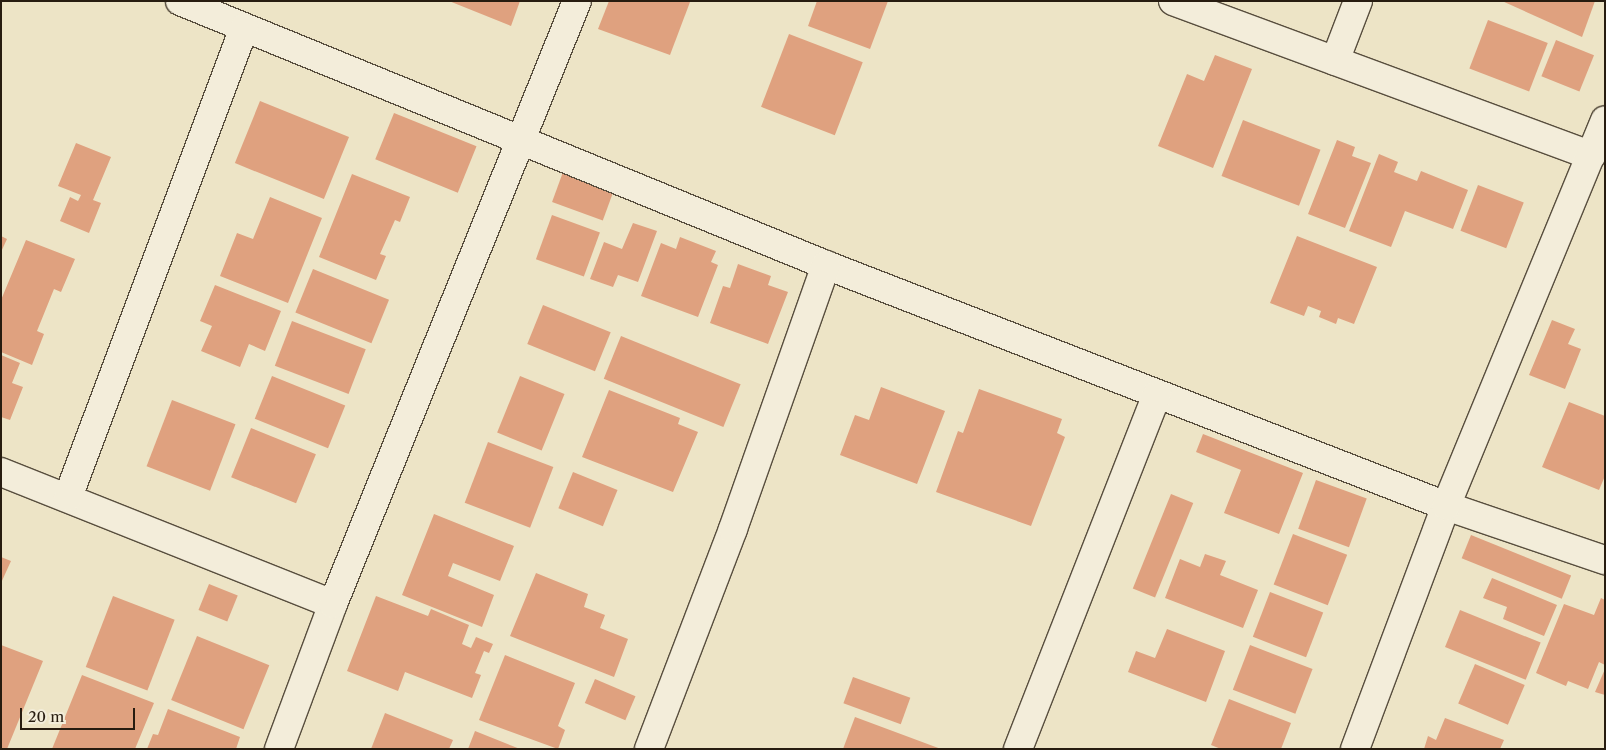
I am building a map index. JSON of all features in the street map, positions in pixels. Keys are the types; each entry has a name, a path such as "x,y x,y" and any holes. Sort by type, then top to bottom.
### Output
{"street":[{"path":"180,1 523,139 826,266 1446,506 1605,560"},
{"path":"279,749 333,604 523,139 577,1"},
{"path":"1173,1 1591,156"},
{"path":"1335,61 1358,1"},
{"path":"68,497 244,28"},
{"path":"1355,749 1446,506 1605,121"},
{"path":"649,749 733,529 826,266"},
{"path":"1018,749 1157,394"},
{"path":"1,472 68,497 333,604"}],"building":[{"path":"449,1 520,1 511,26"},
{"path":"609,1 690,2 670,55 598,29"},
{"path":"817,1 888,1 870,49 808,26"},
{"path":"1502,1 1595,1 1582,37"},
{"path":"1488,20 1548,43 1529,91 1469,69"},
{"path":"789,34 863,62 835,135 761,107"},
{"path":"1556,40 1594,55 1579,92 1541,76"},
{"path":"1215,55 1252,69 1213,168 1158,146 1187,74 1204,81"},
{"path":"260,101 349,137 324,199 235,163"},
{"path":"394,113 477,146 458,193 375,159"},
{"path":"1243,120 1320,150 1299,206 1221,176"},
{"path":"1337,140 1355,147 1352,156 1371,163 1345,228 1308,214"},
{"path":"76,143 111,157 93,200 101,203 89,233 60,221 70,197 78,201 81,195 58,186"},
{"path":"1379,154 1398,162 1394,172 1417,181 1421,171 1468,190 1453,229 1405,211 1391,247 1349,231"},
{"path":"563,172 614,190 603,221 552,202"},
{"path":"352,174 410,197 400,222 395,220 380,254 386,256 376,280 319,257"},
{"path":"1478,185 1524,203 1506,248 1460,231"},
{"path":"270,197 322,218 288,303 220,276 237,233 253,239"},
{"path":"552,215 600,232 584,277 536,259"},
{"path":"633,223 657,231 638,282 618,275 613,287 590,279 604,242 622,249"},
{"path":"1,236 7,239 1,252"},
{"path":"1297,236 1377,267 1354,324 1338,318 1336,324 1319,317 1321,311 1308,306 1304,316 1270,303"},
{"path":"680,237 716,251 711,262 718,265 698,317 641,296 661,243 676,249"},
{"path":"26,240 75,259 61,292 54,289 37,331 44,334 32,365 1,352 1,300"},
{"path":"738,264 771,276 768,285 788,292 768,344 710,323 723,286 730,288"},
{"path":"313,269 389,300 371,343 295,313"},
{"path":"215,285 281,311 265,351 249,344 240,367 201,351 212,326 200,321"},
{"path":"543,305 611,332 595,371 527,344"},
{"path":"1552,320 1575,329 1568,344 1581,349 1565,389 1529,375"},
{"path":"292,321 366,349 349,394 275,366"},
{"path":"621,336 741,384 723,427 604,379"},
{"path":"1,355 20,363 12,383 23,387 10,420 1,417"},
{"path":"272,376 345,406 328,448 255,419"},
{"path":"520,376 565,394 542,451 497,433"},
{"path":"881,387 945,411 917,484 840,455 855,415 869,420"},
{"path":"979,389 1062,419 1057,433 1065,437 1031,526 936,492 958,431 963,433"},
{"path":"609,390 680,418 678,424 698,432 673,492 582,457"},
{"path":"172,400 235,424 210,491 147,466"},
{"path":"1569,402 1605,416 1605,476 1599,490 1542,467"},
{"path":"251,428 316,454 296,503 231,477"},
{"path":"1203,434 1303,473 1279,534 1224,513 1241,470 1196,452"},
{"path":"488,442 553,467 530,528 465,503"},
{"path":"573,472 618,490 603,526 558,508"},
{"path":"1316,480 1367,498 1349,547 1298,529"},
{"path":"1171,494 1193,503 1155,598 1133,589"},
{"path":"434,514 514,546 500,581 453,563 448,576 494,595 482,627 402,595"},
{"path":"1293,534 1347,555 1328,605 1274,584"},
{"path":"1471,535 1571,575 1562,599 1462,558"},
{"path":"1205,554 1226,561 1220,575 1258,590 1243,628 1165,598 1180,559 1200,567"},
{"path":"1,557 11,561 1,583"},
{"path":"536,573 588,594 584,607 605,615 600,628 628,639 614,677 510,636"},
{"path":"1492,578 1557,605 1544,636 1503,619 1507,607 1483,598"},
{"path":"209,584 238,596 227,622 199,610"},
{"path":"1270,592 1323,612 1306,657 1253,637"},
{"path":"113,596 175,620 147,691 86,667"},
{"path":"376,596 428,616 431,609 469,625 462,644 471,648 476,637 493,644 489,653 484,651 475,673 481,675 472,698 405,672 398,691 347,671"},
{"path":"1601,598 1605,600 1605,665 1599,662 1588,689 1568,681 1566,686 1536,673 1564,604 1594,615"},
{"path":"1460,610 1541,643 1526,680 1445,647"},
{"path":"1167,629 1225,651 1206,702 1128,672 1136,651 1155,658"},
{"path":"197,636 269,665 243,729 171,700"},
{"path":"1,645 43,661 7,749 1,749"},
{"path":"1250,645 1313,669 1295,714 1233,690"},
{"path":"505,655 575,683 558,726 565,730 558,749 479,720"},
{"path":"1475,664 1525,685 1508,725 1458,704"},
{"path":"1605,669 1605,695 1595,692"},
{"path":"82,675 154,703 135,749 52,749"},
{"path":"853,677 910,698 901,724 843,703"},
{"path":"595,679 636,696 625,720 585,703"},
{"path":"1229,699 1291,723 1281,749 1221,749 1211,745"},
{"path":"168,709 240,737 236,749 147,749 153,734 158,735"},
{"path":"385,713 453,740 449,749 371,749"},
{"path":"855,717 941,749 843,749"},
{"path":"1445,718 1504,740 1500,749 1424,749 1428,736 1436,740"},
{"path":"475,731 520,749 468,749"}]}
